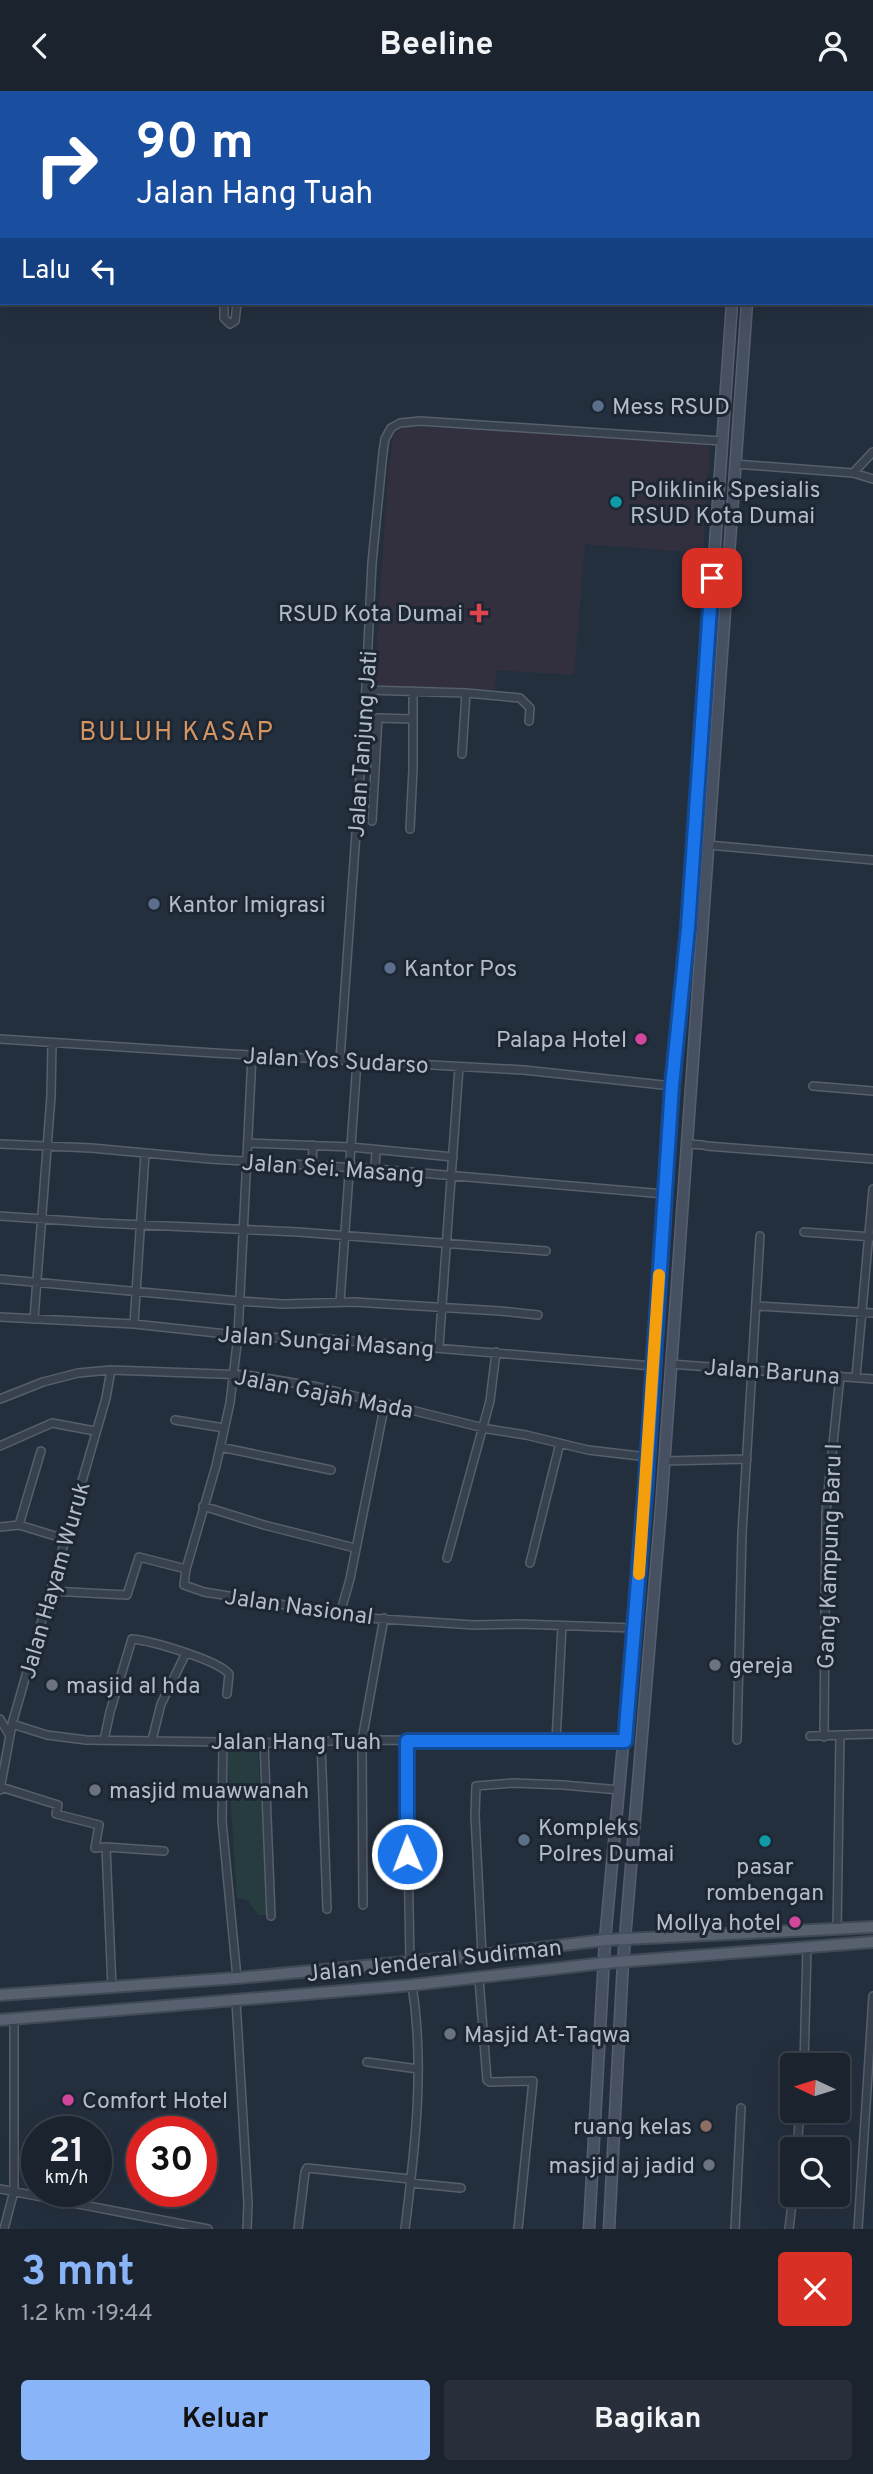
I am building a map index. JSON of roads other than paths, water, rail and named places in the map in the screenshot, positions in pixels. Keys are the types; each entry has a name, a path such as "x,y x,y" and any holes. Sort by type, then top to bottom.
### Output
{"main road":[{"name":"Jalan Jenderal Sudirman","path":"0,1995 237,1978 482,1955 605,1940 873,1927"},
{"name":"Jalan Jenderal Sudirman","path":"0,2020 479,1979 604,1963 873,1943"},
{"path":"274,1974 276,1997"}],"street":[{"path":"224,305 224,319 230,324 235,321 237,305"},
{"path":"589,2229 605,1940 621,1790 648,1457 672,1086 688,928 732,305"},
{"path":"609,2229 624,1962 688,1144 747,305"},
{"name":"Jalan Tanjung Jati","path":"341,1059 372,563 385,439 391,428 400,423 420,421 722,440"},
{"path":"853,473 873,452"},
{"path":"735,464 853,473 873,479"},
{"path":"366,690 466,693 520,698 530,708 529,721"},
{"path":"411,829 413,691"},
{"path":"462,754 466,693"},
{"path":"372,821 378,718 413,719"},
{"path":"700,744 715,745"},
{"path":"708,845 873,860"},
{"name":"Jalan Yos Sudarso","path":"0,1039 524,1070 566,1077 672,1086"},
{"path":"34,1319 48,1146 52,1043"},
{"path":"50,1591 127,1595 139,1557 186,1569 226,1427 234,1374 252,1056"},
{"path":"340,1302 357,1062"},
{"path":"439,1347 459,1067"},
{"path":"813,1086 873,1091"},
{"path":"249,1143 351,1147 453,1157"},
{"name":"Jalan Sei. Masang","path":"0,1144 375,1169 665,1194"},
{"path":"688,1144 873,1160"},
{"path":"312,1165 313,1145"},
{"path":"375,1169 376,1150"},
{"path":"134,1324 145,1154"},
{"path":"856,1377 871,1237 873,1189"},
{"path":"0,1216 244,1228 546,1251"},
{"path":"804,1232 871,1237"},
{"path":"737,1740 743,1533 760,1237"},
{"path":"0,1279 239,1301 284,1304 340,1302 538,1315"},
{"path":"757,1306 873,1313"},
{"name":"Jalan Sungai Masang","path":"0,1317 134,1324 279,1339 326,1339 439,1347 445,1350 653,1366"},
{"path":"447,1557 490,1401 496,1352"},
{"name":"Jalan Baruna","path":"670,1364 873,1379"},
{"name":"Jalan Gajah Mada","path":"0,1399 58,1378 111,1370 234,1374 286,1380 481,1428 588,1450 648,1457"},
{"name":"Jalan Hayam Wuruk","path":"1,1788 12,1724 106,1398 111,1370"},
{"name":"Gang Kampung Baru I","path":"824,1737 826,1512 840,1377"},
{"path":"340,1614 385,1403"},
{"path":"175,1420 224,1428"},
{"path":"0,1446 52,1423 95,1431"},
{"path":"530,1563 561,1443"},
{"path":"220,1447 331,1470"},
{"path":"19,1525 41,1451"},
{"path":"664,1461 747,1459"},
{"path":"203,1506 355,1548"},
{"path":"0,1527 19,1525 65,1539"},
{"name":"Jalan Nasional","path":"186,1569 184,1585 192,1590 340,1614 474,1625 634,1627"},
{"path":"363,1905 362,1740 384,1618"},
{"path":"556,1741 562,1626"},
{"path":"104,1740 131,1640 141,1640 186,1653 228,1671 230,1677 226,1694"},
{"path":"152,1740 162,1704 186,1653"},
{"path":"0,1719 11,1736"},
{"name":"Jalan Hang Tuah","path":"12,1724 57,1737 104,1740 264,1743 362,1740 625,1741"},
{"path":"810,1736 873,1734"},
{"path":"837,1930 840,1735"},
{"path":"407,1741 410,1960"},
{"path":"223,1742 222,1821 237,1978"},
{"path":"321,1742 327,1909"},
{"path":"264,1743 271,1916"},
{"path":"482,1955 476,1786 513,1783 621,1790"},
{"path":"1,1788 58,1805 56,1814 98,1825 95,1848 164,1851"},
{"path":"106,1847 112,1987"},
{"path":"804,2053 807,1948"},
{"path":"479,1979 487,2080 534,2081 518,2229"},
{"path":"405,2229 415,2145 418,2069 412,1985"},
{"path":"858,2229 873,1996"},
{"path":"236,2001 248,2203 247,2229"},
{"path":"4,2229 14,2191 14,2020"},
{"path":"367,2062 418,2069"},
{"path":"735,2229 741,2108"},
{"path":"298,2229 307,2168 461,2188"},
{"path":"0,2189 208,2229"},
{"path":"789,2229 792,2207"}],"place":[{"name":"Mess RSUD","path":"598,406"},
{"name":"Poliklinik Spesialis RSUD Kota Dumai","path":"616,502"},
{"name":"RSUD Kota Dumai","path":"479,613"},
{"name":"Kantor Imigrasi","path":"154,904"},
{"name":"Kantor Pos","path":"390,968"},
{"name":"Palapa Hotel","path":"641,1039"},
{"name":"gereja","path":"715,1665"},
{"name":"masjid al hda","path":"52,1685"},
{"name":"masjid muawwanah","path":"95,1790"},
{"name":"Kompleks Polres Dumai","path":"524,1840"},
{"name":"pasar rombengan","path":"765,1841"},
{"name":"Mollya hotel","path":"795,1922"},
{"name":"Masjid At-Taqwa","path":"450,2034"},
{"name":"Comfort Hotel","path":"68,2100"},
{"name":"ruang kelas","path":"706,2126"},
{"name":"masjid aj jadid","path":"709,2165"}],"district":[{"name":"BULUH KASAP","path":"177,731"}]}
